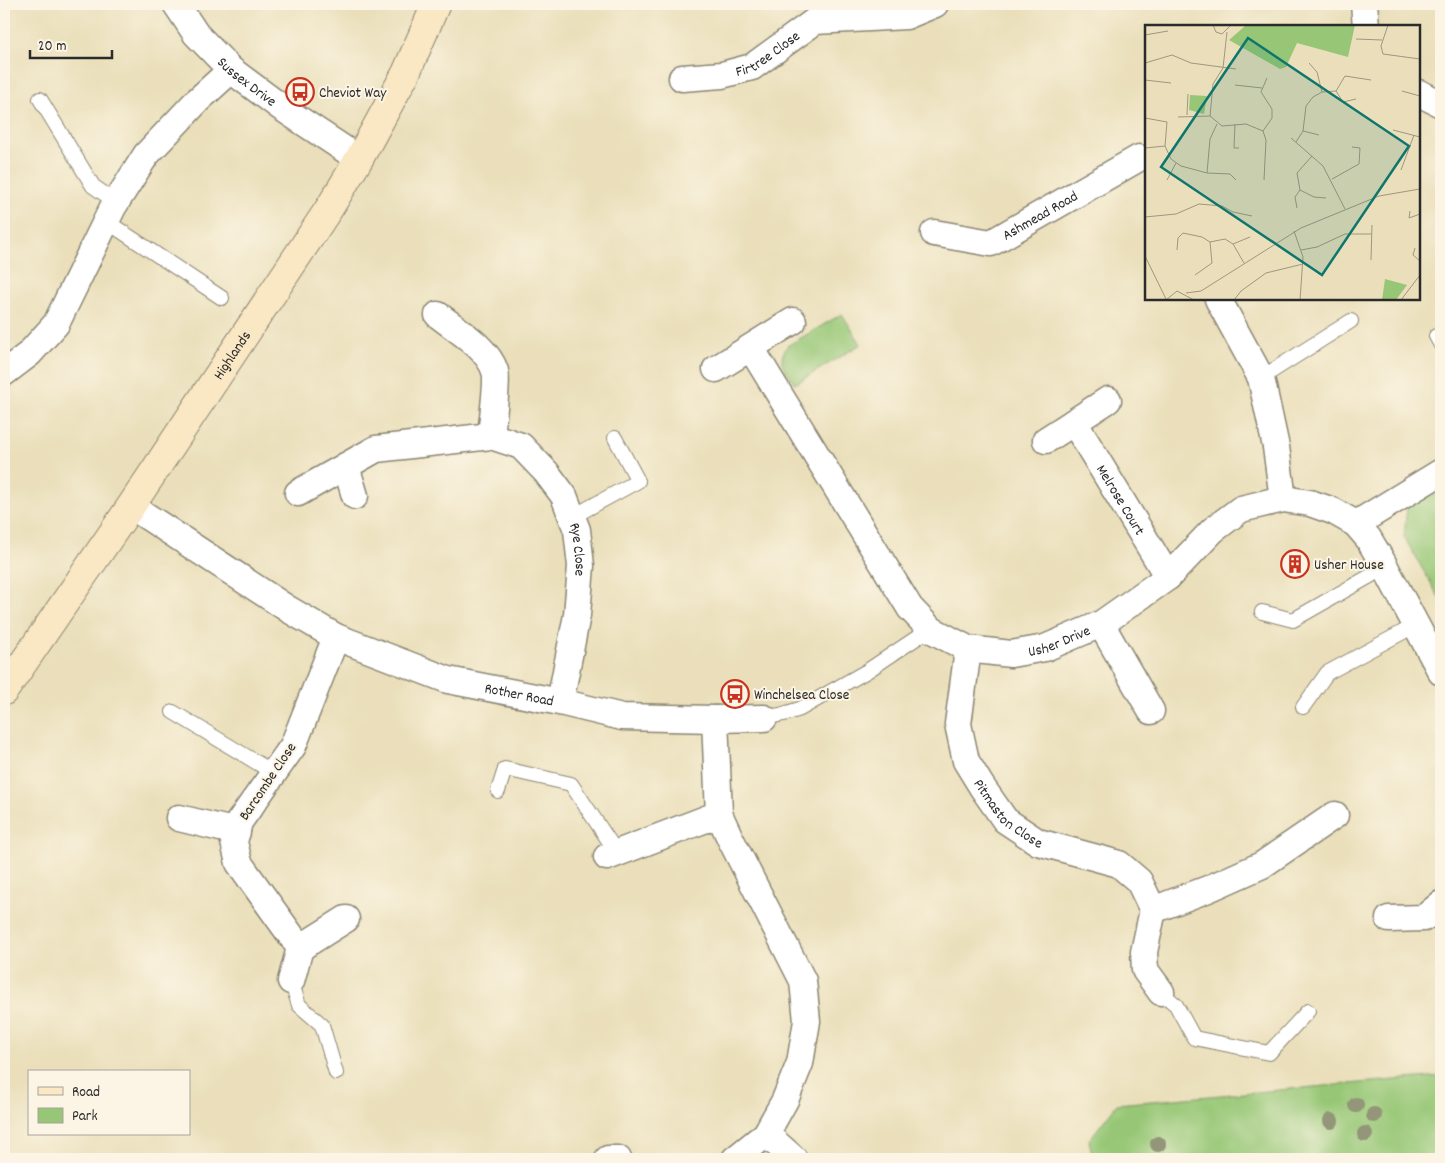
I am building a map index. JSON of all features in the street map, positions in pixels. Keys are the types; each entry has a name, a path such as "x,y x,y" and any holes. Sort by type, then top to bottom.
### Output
{"street":[{"name":"Sussex Drive","path":"176,4 196,34 231,70 282,108 359,159"},
{"name":"Highlands","path":"4,691 131,506 325,215 359,159 406,73 436,4"},
{"name":"Firtree Close","path":"682,78 722,76 752,67 815,21 906,16 935,4"},
{"path":"1364,4 1366,25"},
{"path":"4,373 30,354 56,324 111,212 146,155 197,101 231,70"},
{"path":"1420,94 1441,104"},
{"name":"Ashmead Road","path":"934,233 991,243 1144,163"},
{"path":"1219,300 1261,378 1276,447 1283,498"},
{"path":"438,315 475,343 488,358 496,372 491,436"},
{"path":"716,369 793,321"},
{"name":"Usher Drive","path":"751,348 910,608 930,630 968,649 1011,654 1036,650 1101,624 1168,577 1213,530 1241,509 1283,498 1310,503 1333,511 1356,524 1368,538 1386,568 1441,672"},
{"path":"1046,440 1108,400"},
{"name":"Melrose Court","path":"1074,422 1168,577"},
{"name":"Rye Close","path":"298,493 376,449 491,436 521,446 546,472 564,496 577,530 581,566 577,616 560,702"},
{"path":"346,466 355,496"},
{"path":"1356,524 1441,472"},
{"name":"Rother Road","path":"131,506 288,610 336,637 448,680 622,716 715,719 764,718"},
{"path":"1101,624 1151,711"},
{"name":"Barcombe Close","path":"300,948 239,863 234,842 239,822 293,746 336,637"},
{"name":"Pitmaston Close","path":"968,649 958,724 966,761 1005,820 1038,842 1119,864 1139,881 1153,910"},
{"path":"715,719 719,814 803,981 807,1021 800,1063 784,1100 766,1134 734,1159"},
{"path":"612,855 719,814"},
{"path":"1161,992 1144,970 1144,952 1153,910 1208,889 1262,865 1335,815"},
{"path":"179,818 237,832"},
{"path":"1389,919 1424,918 1441,904"},
{"path":"291,981 300,948 346,919"},
{"path":"766,1134 794,1159"},
{"path":"608,1159 618,1159"}],"lane":[{"path":"40,100 111,212 222,298"},
{"path":"1261,378 1351,321"},
{"path":"572,517 638,481 615,438"},
{"path":"1262,612 1293,620 1386,568"},
{"path":"1303,707 1327,673 1416,625"},
{"name":"Rother Road","path":"764,718 800,709 867,671 930,630"},
{"path":"173,712 274,773"},
{"path":"498,791 505,769 571,784 612,855"},
{"path":"291,981 299,1005 322,1025 336,1073"},
{"path":"1161,992 1176,1005 1194,1038 1269,1053 1308,1011"}],"green space":[{"path":"842,314 861,344 795,384 782,362 787,346"},
{"path":"1441,487 1441,601 1404,537 1407,507"},
{"path":"1441,1076 1441,1159 1093,1159 1089,1140 1117,1104"}],"place":[{"name":"Cheviot Way","path":"300,92"},
{"name":"Usher House","path":"1295,564"},
{"name":"Winchelsea Close","path":"735,694"}]}
